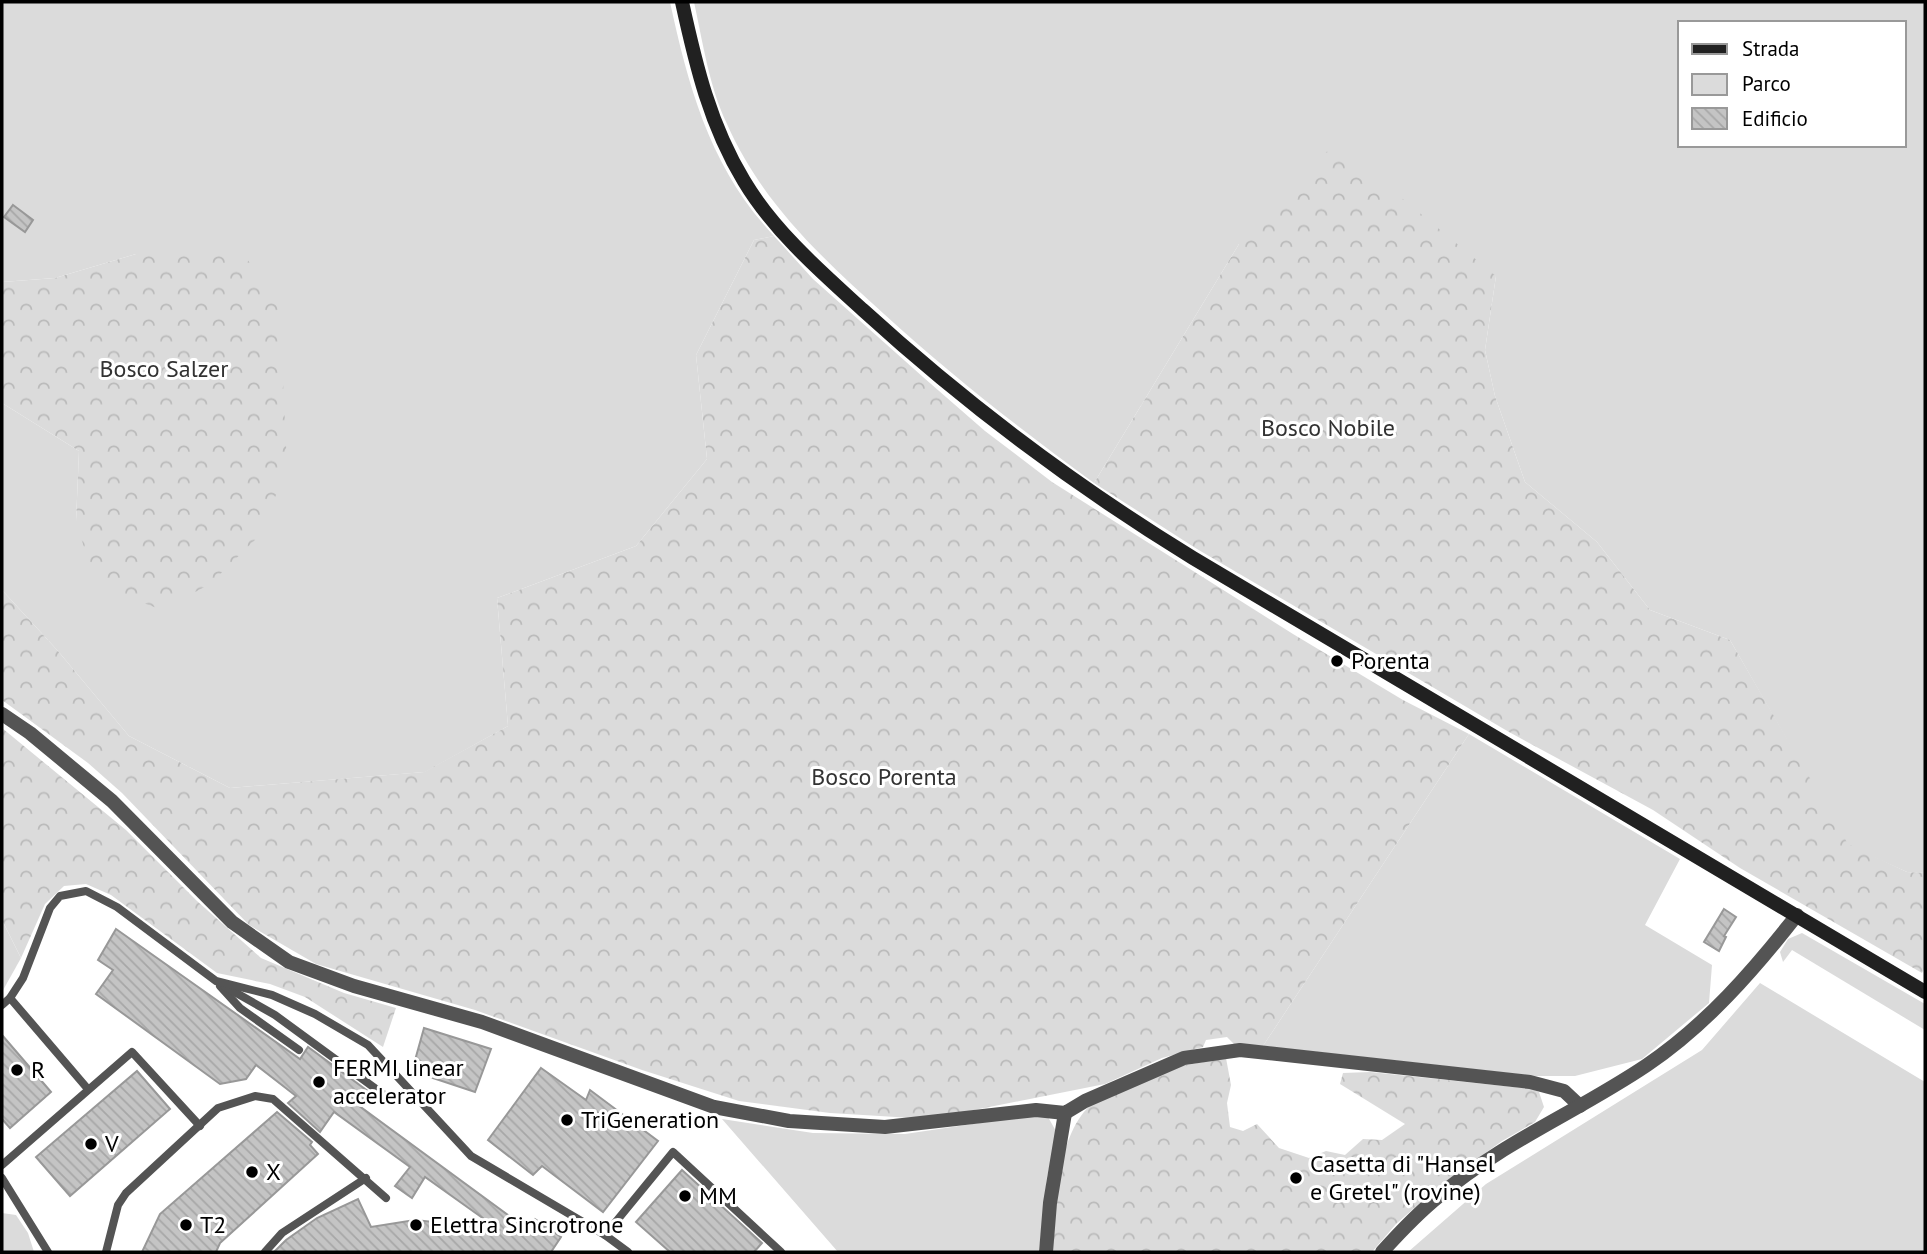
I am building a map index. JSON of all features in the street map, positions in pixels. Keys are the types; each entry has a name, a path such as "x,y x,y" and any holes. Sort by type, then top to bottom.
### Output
{"main road":[{"path":"682,2 710,114 745,183 773,222 821,271 932,372 1006,433 1125,516 1925,992"}],"street":[{"path":"2,714 30,733 112,801 232,922 278,955 318,975 482,1022 714,1107 748,1115 831,1125 886,1127 1036,1110 1065,1113 1098,1095 1184,1058 1240,1050 1530,1082 1564,1091 1580,1105"},
{"path":"1382,1252 1411,1221 1468,1174 1647,1065 1716,1008 1762,959 1797,915"},
{"path":"1046,1252 1050,1203 1065,1113"}],"lane":[{"path":"2,1005 23,978 50,908 60,896 73,891 86,891 117,907 216,981 275,1015 387,1097"},
{"path":"216,981 240,1007 299,1050"},
{"path":"216,981 272,996 315,1014 368,1045 471,1156 606,1235 628,1252"},
{"path":"10,998 87,1088"},
{"path":"2,1165 87,1088 132,1052 200,1126"},
{"path":"106,1252 118,1205 126,1192 218,1108 255,1096 274,1099 386,1198"},
{"path":"606,1235 673,1152 781,1252"},
{"path":"2,1178 48,1252"},
{"path":"265,1252 282,1233 366,1178"}],"green space":[{"path":"2,2 670,2 685,66 718,156 752,210 774,236 754,240 696,355 707,459 636,546 497,598 508,726 425,772 230,788 129,736 58,651 2,590 2,403 79,451 76,522 136,254 55,278 2,282"},
{"path":"694,2 1925,2 1925,873 1907,872 1847,845 1730,640 1650,610 1597,542 1525,482 1495,396 1485,350 1496,276 1239,244 1094,483 935,359 816,250 775,204 757,179 727,124 711,80"},
{"name":"Bosco Nobile","path":"1335,143 1496,276 1485,350 1495,396 1525,482 1597,542 1650,610 1730,640 1848,844 1907,872 1925,873 1925,967 1922,973 1740,868 1653,810 1509,732 1197,549 1094,483 1239,244"},
{"name":"Bosco Porenta","path":"774,236 813,279 923,377 985,431 1052,482 1293,634 1403,700 1469,734 1263,1046 1234,1044 1227,1037 1206,1040 1203,1047 1162,1058 1105,1084 929,1119 830,1113 739,1101 642,1070 475,1010 316,964 249,925 122,793 88,763 2,700 2,590 58,651 129,736 230,788 424,772 508,726 497,598 636,546 707,459 696,355 754,240"},
{"name":"Bosco Salzer","path":"238,248 279,299 287,466 261,534 210,584 162,610 96,585 76,522 79,451 2,403 2,282 55,278 136,254"},
{"path":"2,728 126,830 197,901 261,958 344,993 396,1008 383,1047 305,997 270,984 217,973 111,895 86,884 64,886 45,904 21,958 2,920"},
{"path":"1469,734 1680,859 1645,925 1712,965 1709,1003 1642,1059 1575,1076 1535,1076 1263,1046"},
{"path":"2,920 21,958 2,992"},
{"path":"1802,933 1925,1004 1925,1030 1792,950 1783,962 1780,952 1788,939"},
{"path":"1760,983 1925,1082 1925,1252 1408,1252 1486,1184 1702,1050"},
{"path":"1226,1058 1231,1085 1227,1103 1230,1127 1243,1131 1257,1124 1279,1148 1309,1158 1326,1151 1345,1155 1363,1139 1382,1140 1405,1124 1340,1084 1343,1073 1370,1072 1533,1089 1539,1092 1544,1107 1535,1122 1502,1141 1437,1188 1396,1224 1372,1252 1052,1252 1060,1172 1072,1132 1081,1116 1093,1103 1181,1066"},
{"path":"1027,1116 1048,1117 1057,1133 1047,1177 1039,1252 838,1252 722,1119 813,1133 905,1134"},
{"path":"2,1213 16,1215 28,1233 34,1252 2,1252"}],"building":[{"path":"13,205 33,220 25,232 4,217"},
{"path":"1724,909 1736,917 1724,936 1726,937 1719,951 1704,942"},
{"name":"FERMI linear accelerator","path":"116,929 300,1059 308,1047 369,1092 358,1105 527,1229 535,1219 561,1237 551,1252 274,1252 317,1218 358,1199 371,1227 415,1220 498,1229 425,1177 412,1198 395,1186 410,1167 334,1112 320,1132 288,1103 296,1096 256,1065 246,1079 220,1084 96,994 113,970 98,960"},
{"path":"424,1028 491,1049 475,1092 412,1071"},
{"name":"R","path":"2,1035 51,1092 10,1128 2,1119"},
{"name":"TriGeneration","path":"541,1068 586,1100 590,1090 658,1141 603,1212 542,1166 533,1175 488,1140"},
{"name":"V","path":"137,1071 170,1109 70,1196 36,1157"},
{"name":"X","path":"277,1112 312,1142 310,1145 318,1154 220,1243 216,1252 142,1252 160,1214"},
{"name":"MM","path":"682,1170 762,1243 754,1252 670,1252 636,1222"}],"place":[{"name":"Porenta","path":"1337,661"},
{"name":"R","path":"17,1070"},
{"name":"FERMI linear accelerator","path":"319,1082"},
{"name":"TriGeneration","path":"567,1120"},
{"name":"V","path":"91,1144"},
{"name":"X","path":"252,1172"},
{"name":"Casetta di \"Hansel e Gretel\" (rovine)","path":"1296,1178"},
{"name":"MM","path":"685,1196"},
{"name":"T2","path":"186,1225"},
{"name":"Elettra Sincrotrone","path":"416,1225"}]}
